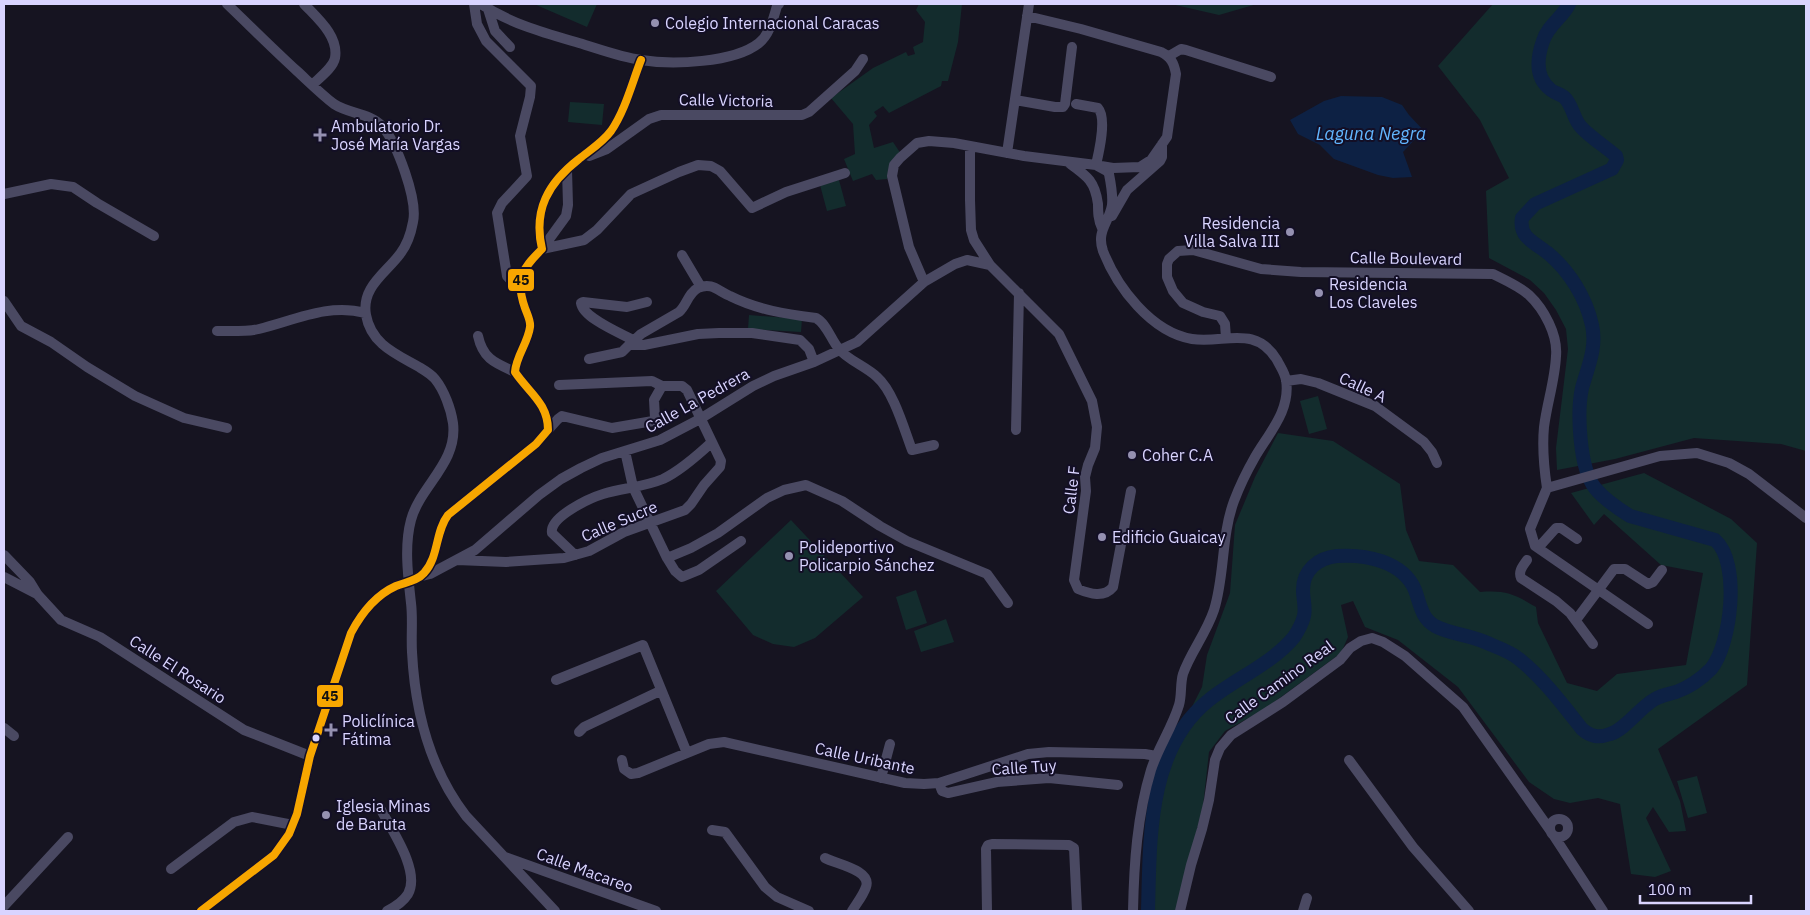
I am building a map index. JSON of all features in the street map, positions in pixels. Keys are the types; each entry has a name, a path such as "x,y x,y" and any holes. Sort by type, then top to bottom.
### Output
{"street":[{"path":"227,4 312,85 334,103 376,121 383,127 395,148 409,183 414,219 406,243 399,256 373,284 366,298 365,313 371,332 379,342 434,378 446,398 453,424 450,452 439,473 421,497 410,522 408,583 411,603 412,650 419,714 433,758 456,803 555,911"},
{"path":"304,4 328,30 334,43 335,58 312,85"},
{"path":"474,4 477,24 488,45 529,82 531,87 520,136 527,176 502,203 497,215 507,276 519,289"},
{"path":"484,6 530,28 641,60 677,63 718,59 746,51 764,39 770,28 776,6 779,4"},
{"path":"1007,153 1029,4"},
{"path":"484,6 495,31 510,48"},
{"path":"924,282 909,247 892,176 894,165 917,143 929,141 1104,167 1132,168 1143,166 1151,160 1166,137 1176,74 1169,56 1081,29 1028,16"},
{"path":"1015,100 1055,107 1063,106 1065,104 1072,47"},
{"path":"1169,56 1181,49 1186,50 1271,77"},
{"name":"Calle Victoria","path":"579,159 608,149 655,116 679,114 804,115 855,71 862,59"},
{"path":"542,249 538,230 540,210 550,189 579,159 596,147 614,126 641,60"},
{"path":"1076,104 1098,108 1102,114 1100,151 1110,180 1112,205 1110,214 1102,228"},
{"path":"1102,228 1111,219 1127,190 1160,161 1162,157 1162,144"},
{"name":"Calle F","path":"970,147 971,230 974,240 990,265 1060,334 1092,401 1097,427 1095,448 1085,477 1086,491 1074,580 1078,589 1092,594 1105,593 1113,587 1131,491"},
{"path":"1068,162 1090,178 1095,192 1102,228 1102,249 1127,295 1153,320 1170,331 1192,339 1251,339 1263,344 1275,356 1286,381 1286,400 1280,415 1255,456 1234,502 1225,540 1215,606 1206,631 1182,676 1178,706 1150,771 1138,826 1133,911"},
{"path":"542,249 585,239 594,233 631,194 694,166 706,165 718,169 752,208 786,192 845,173"},
{"path":"1095,192 1104,167"},
{"path":"515,372 530,326 519,289 520,280 525,269 566,216 568,204 567,170"},
{"path":"4,194 52,184 73,186 97,203 154,236"},
{"name":"Calle Boulevard","path":"1226,338 1225,324 1220,316 1203,312 1183,303 1173,291 1167,277 1167,264 1169,259 1178,251 1193,250 1261,269 1301,272 1493,274 1530,295 1545,315 1554,336 1557,354 1544,427 1543,446 1546,488"},
{"path":"682,255 701,287"},
{"name":"Calle La Pedrera","path":"202,911 274,855 285,841 293,825 310,756 351,633 356,622 378,599 392,588 408,583 420,576 430,574 476,550 561,479 602,458 660,440 700,419 753,386 840,351 857,342 924,282 955,264 967,260 990,265"},
{"path":"589,359 622,352 631,342 682,310 694,291 701,287 712,286 730,296 768,311 818,318 840,351 878,377 884,385 890,395 912,450 934,445"},
{"path":"1016,430 1019,293"},
{"path":"4,301 21,326 51,342 87,367 135,396 184,418 227,428"},
{"path":"648,302 627,307 584,302 581,304 584,311 631,342 644,344 698,334 752,334 800,340 808,347 814,362"},
{"path":"217,331 257,329 314,312 352,309 365,313"},
{"path":"478,336 481,348 488,358 515,372 545,409 548,430"},
{"name":"Calle A","path":"1286,381 1301,379 1318,383 1375,406 1424,442 1432,452 1437,463"},
{"path":"420,576 431,563 446,517 533,447 558,418 562,416 612,428 653,421 655,418 654,398 662,386 652,381 559,385"},
{"name":"Calle Sucre","path":"455,560 506,562 564,558 589,551 624,532 685,510 704,484 720,467 721,461 686,388 682,386 662,386"},
{"path":"575,555 552,533 552,524 569,511 602,494 665,478 712,442"},
{"path":"625,452 634,487 667,558 682,577 699,570 741,542"},
{"path":"1648,624 1538,548 1532,541 1530,528 1546,488 1570,483 1611,469 1660,456 1697,453 1729,463 1749,474 1806,518"},
{"path":"667,558 691,548 718,533 768,498 784,490 806,484 842,501 907,541 987,574 1008,602"},
{"path":"1538,548 1556,528 1561,528 1577,539"},
{"name":"Calle El Rosario","path":"4,555 62,620 100,637 168,679 244,730 310,756"},
{"path":"1527,560 1521,568 1519,574 1521,578 1556,601 1576,620 1593,644"},
{"path":"1576,620 1616,568 1625,569 1648,584 1653,582 1662,570"},
{"name":"Calle El Rosario","path":"4,577 38,595"},
{"name":"Calle Camino Real","path":"1180,911 1209,800 1215,760 1220,748 1231,736 1283,702 1340,660 1360,640 1372,638 1383,642 1405,656 1463,707 1535,808"},
{"path":"556,680 642,645 687,753"},
{"path":"579,732 584,727 660,691"},
{"path":"4,728 14,736"},
{"name":"Calle Uribante","path":"622,760 624,769 631,774 638,773 709,744 724,742 881,778 916,784 939,783 1028,754 1049,752 1145,754 1156,756"},
{"path":"881,778 890,744"},
{"path":"1349,760 1413,847 1469,911"},
{"name":"Calle Tuy","path":"939,783 942,791 948,793 997,782 1049,778 1118,785"},
{"path":"380,808 410,868 412,878 409,893 387,911"},
{"path":"1535,808 1560,819 1566,824 1568,827 1570,859"},
{"path":"1535,808 1603,911"},
{"path":"171,869 234,822 242,819 260,818 293,825"},
{"path":"1552,833 1552,822 1560,819"},
{"path":"1552,833 1562,837 1568,827"},
{"path":"712,830 725,832 765,887 777,898 809,911"},
{"path":"4,906 68,836"},
{"path":"987,911 986,849 988,845 992,844 1069,844 1074,848 1077,911"},
{"name":"Calle Macareo","path":"504,857 656,911"},
{"path":"825,858 861,872 865,879 866,888 852,911"},
{"path":"9,911 18,891"},
{"path":"1303,911 1307,898"}],"green space":[{"path":"534,4 597,4 587,27"},
{"path":"919,4 962,4 958,42 948,81 942,81 941,86 889,113 883,106 874,112 877,116 869,125 874,148 893,142 901,154 894,162 887,179 876,180 872,174 853,181 844,159 855,154 853,124 831,98 873,68 906,52 908,56 915,54 913,47 923,42 925,22 916,10"},
{"path":"1171,4 1257,4 1219,15"},
{"path":"1493,4 1806,4 1806,451 1781,444 1694,438 1615,459 1557,470 1556,448 1568,349 1566,329 1544,293 1530,280 1489,258 1486,191 1509,178 1480,120 1438,66"},
{"path":"570,102 604,104 602,125 568,122"},
{"path":"839,180 846,206 827,211 820,185"},
{"path":"749,315 802,319 801,332 748,329"},
{"path":"1318,396 1327,429 1309,434 1300,401"},
{"path":"1278,433 1333,441 1400,484 1406,530 1419,561 1453,565 1480,592 1503,592 1536,607 1538,623 1567,683 1597,691 1617,674 1686,665 1703,573 1661,565 1604,514 1594,525 1571,493 1644,473 1731,519 1757,543 1747,685 1658,749 1680,801 1686,831 1669,832 1653,807 1646,818 1671,871 1655,877 1631,874 1620,804 1598,798 1570,803 1554,799 1529,782 1458,687 1398,640 1365,627 1353,601 1341,605 1348,637 1341,653 1263,710 1225,731 1209,752 1203,806 1176,911 1143,911 1145,849 1156,778 1202,687 1207,655 1230,593 1235,525 1255,477"},
{"name":"Polideportivo Policarpio Sánchez","path":"791,520 863,597 815,638 794,647 773,644 753,635 716,591"},
{"path":"916,590 927,623 906,630 896,597"},
{"path":"946,619 954,642 921,652 914,631"},
{"path":"1697,776 1707,813 1688,818 1677,781"}],"water":[{"name":"Laguna Negra","path":"1341,96 1382,97 1402,105 1425,132 1419,135 1403,152 1412,177 1393,178 1378,175 1334,159 1320,145 1298,134 1290,120 1324,101"}],"waterway":[{"path":"1148,911 1152,826 1156,797 1163,770 1174,744 1189,720 1209,700 1276,655 1294,637 1304,616 1303,590 1306,577 1313,566 1324,559 1337,556 1359,556 1382,561 1402,572 1415,590 1424,615 1430,623 1447,631 1485,642 1515,656 1528,666 1544,683 1582,729 1595,736 1606,735 1622,728 1655,699 1681,690 1695,682 1711,669 1718,657 1724,642 1730,604 1728,566 1723,551 1715,540 1630,516 1602,496 1595,488 1586,467 1580,424 1580,398 1591,357 1592,325 1586,305 1570,277 1557,261 1528,239 1522,227 1522,218 1535,204 1612,169 1617,160 1616,156 1581,127 1567,100 1551,90 1542,80 1540,74 1539,54 1545,35 1564,13 1569,4"}],"transit line":[{"name":"45","path":"201,911 274,855 289,834 297,814 310,756 351,633 359,619 382,594 421,576 429,567 441,529 448,515 536,444 548,430 545,412 515,372 517,360 527,339 530,327 520,290 520,282 525,269 542,249 540,222 545,198 568,168 600,143 611,131 624,106 641,60"}],"place":[{"name":"Colegio Internacional Caracas","path":"655,23"},
{"name":"Ambulatorio Dr. José María Vargas","path":"320,135"},
{"name":"Residencia Villa Salva III","path":"1290,232"},
{"name":"Residencia Los Claveles","path":"1319,293"},
{"name":"Coher C.A","path":"1132,455"},
{"name":"Edificio Guaicay","path":"1102,537"},
{"name":"Polideportivo Policarpio Sánchez","path":"789,556"},
{"name":"Policlínica Fátima","path":"331,730"},
{"name":"Iglesia Minas de Baruta","path":"326,815"}]}
